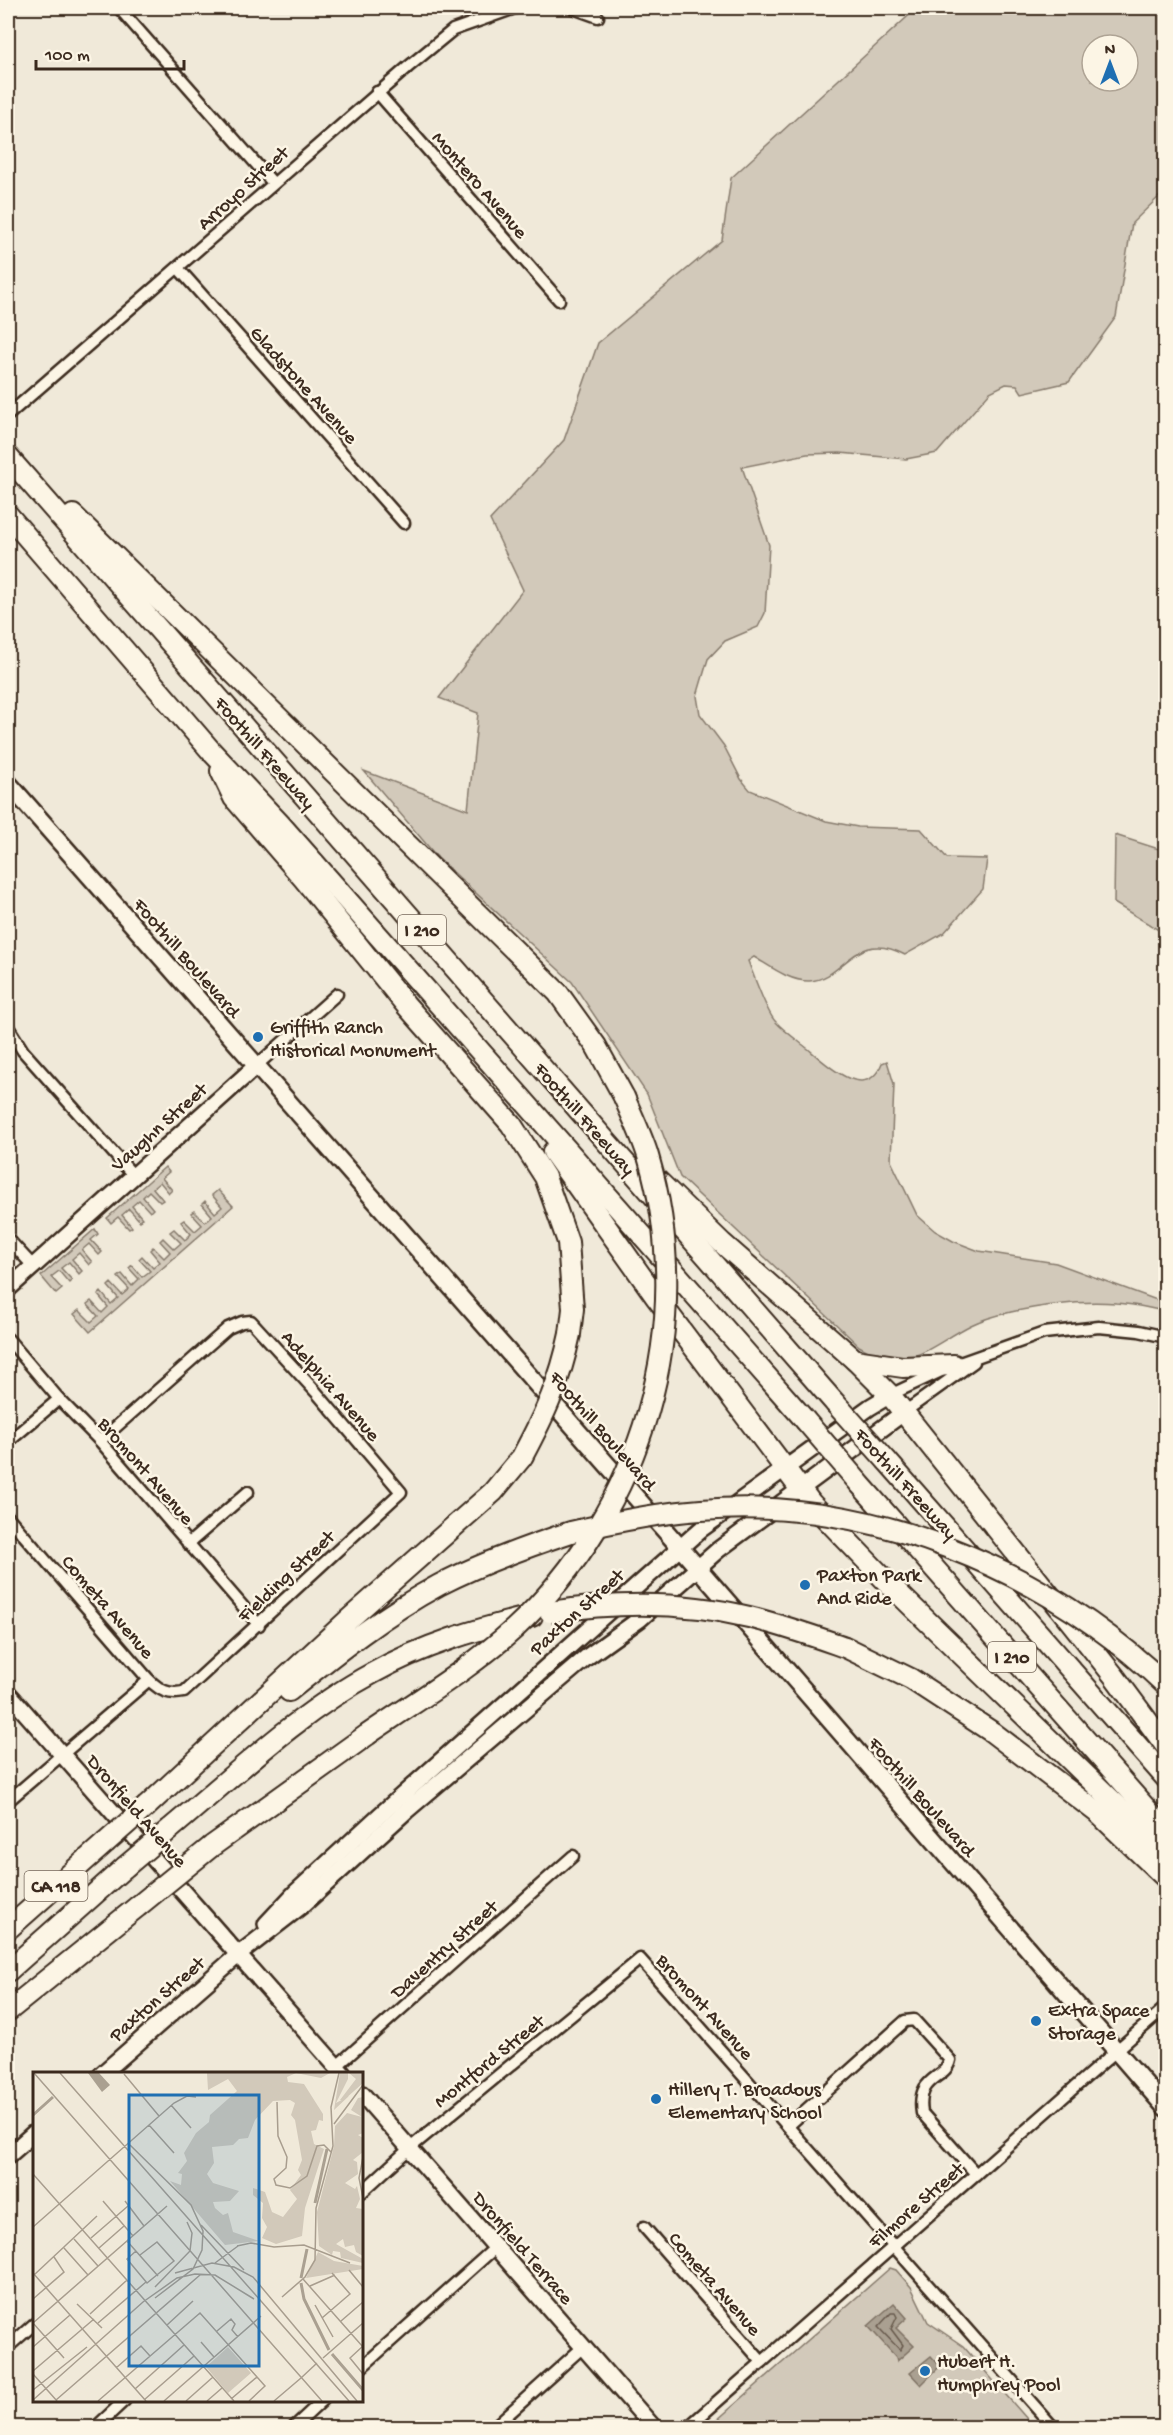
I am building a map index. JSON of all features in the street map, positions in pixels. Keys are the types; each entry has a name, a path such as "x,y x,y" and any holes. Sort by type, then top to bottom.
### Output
{"highway":[{"name":"Foothill Freeway","path":"8,457 1166,1778"},
{"path":"8,457 93,534 558,993 596,1046 624,1097 648,1155 662,1223 666,1281 663,1348 654,1396 634,1454 613,1500 592,1536 571,1567 541,1601 513,1629 476,1659 212,1846 8,2011"},
{"name":"Foothill Freeway","path":"8,515 212,752 280,824 1166,1832"},
{"path":"147,1806 346,1621 493,1492 522,1457 550,1405 566,1357 573,1310 568,1242 545,1177 511,1124 406,1005 304,879 234,798 212,752"},
{"path":"530,1053 570,1084 669,1193 855,1360 890,1395 1114,1676 1166,1746"},
{"path":"500,1076 656,1297 800,1490 888,1584 1166,1853"},
{"path":"855,1360 903,1367 954,1365"},
{"path":"147,1806 326,1660 381,1620 440,1585 509,1553 571,1532 614,1522 702,1510 747,1509 795,1512 890,1528 941,1545 994,1568 1066,1608 1112,1639 1166,1685"},
{"path":"8,1971 125,1867 294,1726 373,1673 432,1645 474,1630 550,1612 591,1606 670,1605 746,1616 845,1647 911,1679 992,1732 1098,1813 1166,1878"},
{"name":"CA 118","path":"8,1929 147,1806"}],"main road":[{"name":"Foothill Boulevard","path":"8,783 698,1568 1166,2108"}],"street":[{"path":"119,8 273,183"},
{"name":"Arroyo Street","path":"8,415 377,92 453,30 515,8"},
{"path":"573,8 598,17"},
{"name":"Montero Avenue","path":"377,92 559,300"},
{"name":"Gladstone Avenue","path":"178,268 404,523"},
{"name":"Vaughn Street","path":"8,1289 337,994"},
{"path":"8,1027 23,1051 134,1175"},
{"path":"8,1239 33,1266"},
{"name":"Adelphia Avenue","path":"100,1441 228,1328 242,1322 251,1322 316,1392 401,1492"},
{"name":"Paxton Street","path":"238,1955 295,1893 363,1830 701,1529 870,1407 954,1365 1030,1337 1067,1329 1120,1328 1166,1337"},
{"name":"Bromont Avenue","path":"8,1339 59,1399 100,1441 259,1625"},
{"name":"Paxton Street","path":"103,2072 238,1955 305,1903 406,1811 587,1657 640,1619 718,1550 984,1355"},
{"path":"8,1443 59,1399"},
{"path":"188,1544 248,1492"},
{"name":"Fielding Street","path":"194,1684 401,1492"},
{"name":"Cometa Avenue","path":"8,1517 149,1680 163,1692 175,1694 184,1692 194,1684"},
{"path":"8,1801 149,1680"},
{"name":"Dronfield Avenue","path":"8,1693 238,1955"},
{"name":"Daventry Street","path":"340,2070 573,1856"},
{"path":"238,1955 340,2070"},
{"name":"Bromont Avenue","path":"640,1959 1054,2427"},
{"name":"Montford Street","path":"363,2191 410,2148 640,1959"},
{"name":"Filmore Street","path":"687,2427 1166,2007"},
{"path":"788,2126 905,2021 914,2020 950,2060 949,2066 924,2087 922,2113 976,2174"},
{"name":"Dronfield Terrace","path":"363,2095 654,2427"},
{"path":"8,2156 33,2134"},
{"name":"Cometa Avenue","path":"644,2227 762,2362"},
{"path":"363,2366 496,2247"},
{"path":"8,2347 33,2325"},
{"path":"493,2427 583,2347"},
{"path":"95,2427 123,2402"},
{"path":"293,2427 322,2402"}],"shaded area":[{"path":"917,8 1165,8 1165,191 1132,223 1116,317 1069,382 1022,393 1017,385 1006,384 990,392 937,453 906,459 840,453 807,454 742,467 769,545 765,613 758,627 725,641 708,659 697,696 700,714 724,746 741,779 750,790 826,821 858,827 921,829 947,858 987,859 983,889 944,933 905,955 888,948 874,947 851,957 832,973 809,981 787,976 754,957 748,961 764,1002 775,1021 835,1071 856,1080 866,1080 875,1075 882,1063 887,1061 894,1084 891,1161 917,1215 935,1231 953,1241 979,1251 1056,1263 1165,1303 1165,1311 1116,1303 1063,1304 1011,1312 986,1319 930,1349 904,1358 876,1355 859,1346 680,1177 647,1094 572,982 438,858 364,771 468,810 478,713 439,698 523,590 490,520 564,440 598,343 722,240 731,178"},
{"path":"1115,835 1165,851 1165,934 1114,903"},
{"path":"165,1167 169,1172 162,1178 172,1190 169,1193 160,1182 153,1188 163,1200 160,1202 149,1191 143,1197 153,1209 150,1212 139,1200 132,1206 142,1218 140,1221 129,1209 122,1215 132,1227 129,1229 118,1217 111,1223 107,1218"},
{"path":"218,1190 233,1206 90,1332 74,1314 79,1310 91,1322 98,1316 87,1304 91,1301 102,1313 108,1307 98,1295 101,1292 111,1304 118,1298 108,1286 111,1283 122,1295 129,1289 118,1277 122,1274 132,1286 139,1279 129,1268 132,1265 142,1277 150,1271 139,1259 142,1256 153,1268 160,1262 150,1250 153,1247 164,1258 170,1252 160,1241 163,1238 174,1249 181,1243 170,1232 174,1229 185,1240 191,1234 181,1222 184,1220 195,1231 202,1225 191,1213 194,1211 205,1222 212,1216 202,1204 205,1201 215,1213 222,1207 212,1195"},
{"path":"95,1229 98,1234 91,1240 102,1252 99,1255 89,1244 82,1250 92,1262 89,1265 79,1253 72,1259 82,1271 79,1274 69,1262 61,1268 72,1280 69,1283 59,1271 51,1277 62,1289 56,1294 41,1276"},
{"path":"890,2268 896,2270 911,2287 928,2322 963,2346 1034,2427 708,2428"}],"water":[{"path":"894,2303 907,2318 896,2328 914,2346 897,2361 868,2326"},
{"name":"Hubert H. Humphrey Pool","path":"931,2356 940,2366 921,2385 910,2373"}],"place":[{"name":"Griffith Ranch Historical Monument","path":"258,1037"},
{"name":"Paxton Park And Ride","path":"805,1585"},
{"name":"Extra Space Storage","path":"1036,2021"},
{"name":"Hillery T. Broadous Elementary School","path":"656,2099"},
{"name":"Hubert H. Humphrey Pool","path":"925,2371"}]}
